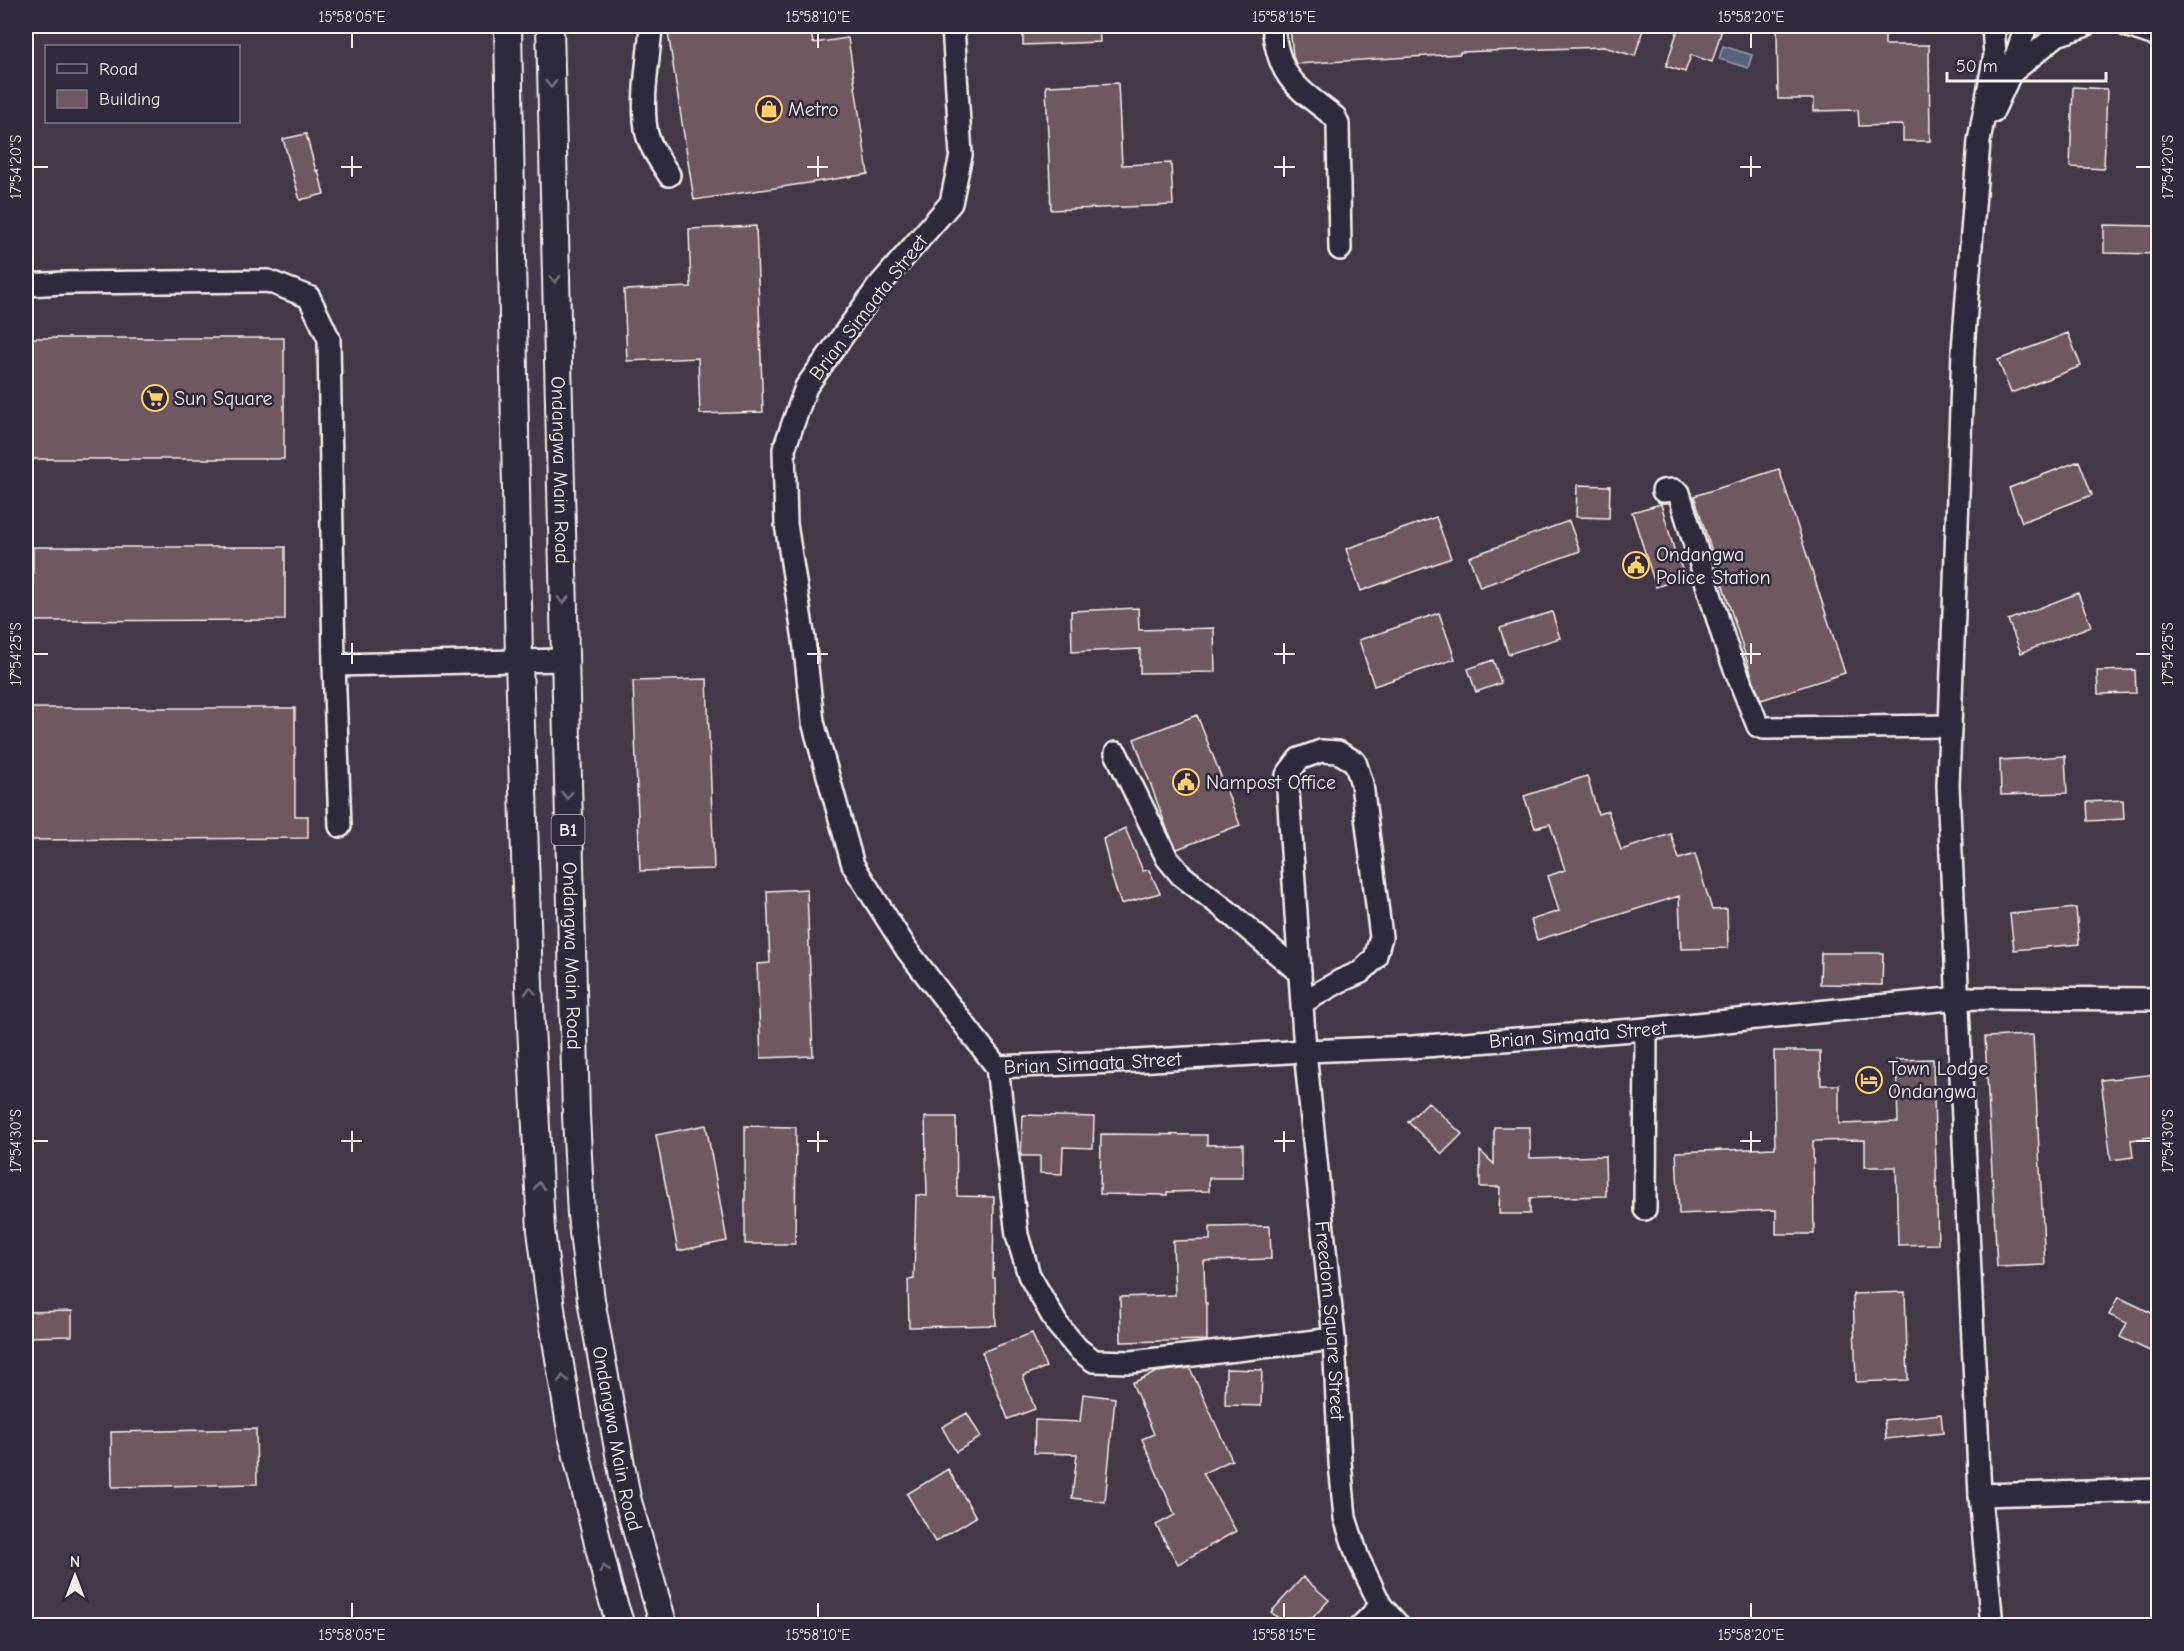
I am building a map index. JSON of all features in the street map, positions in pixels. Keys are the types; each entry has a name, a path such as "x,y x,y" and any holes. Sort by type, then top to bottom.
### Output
{"main road":[{"name":"Ondangwa Main Road","path":"508,26 519,661 529,985 541,1230 552,1316 571,1431 609,1589 621,1626"},
{"name":"Ondangwa Main Road","path":"549,26 576,1115 581,1215 591,1300 627,1498 664,1626"}],"street":[{"path":"651,26 645,96 646,131 669,175"},
{"name":"Brian Simaata Street","path":"953,26 961,155 951,202 877,288 806,387 784,449 786,524 804,640 813,722 853,865 907,950 997,1067 1412,1047 1646,1029 1959,998 2158,999"},
{"path":"1273,26 1275,49 1285,72 1294,85 1335,117 1338,124 1340,249"},
{"path":"1992,1626 1980,1495 1948,786 1964,350 1979,141 1995,55 1993,26"},
{"path":"1979,141 2010,74 2026,26"},
{"path":"2010,74 2057,35 2084,26"},
{"path":"2128,26 2158,36"},
{"path":"26,285 64,282 268,281 309,297 329,339 334,664 340,826"},
{"path":"1663,490 1673,489 1679,493 1726,646 1758,726 1764,728 1950,726"},
{"path":"334,664 564,660"},
{"name":"Freedom Square Street","path":"1304,1002 1340,981 1361,972 1375,958 1381,937 1362,784 1354,762 1338,752 1321,750 1299,759 1287,775 1300,973 1304,1002 1305,1051 1334,1339 1340,1462 1346,1518 1358,1558 1381,1606 1399,1626"},
{"path":"1116,753 1167,858 1180,875 1226,910 1300,973"},
{"path":"1645,1209 1646,1029"},
{"path":"997,1067 1017,1235 1029,1275 1057,1324 1086,1355 1094,1361 1131,1362 1334,1339"},
{"path":"1980,1495 2158,1490"},
{"path":"1361,1626 1381,1606"}],"water":[{"path":"1723,46 1752,55 1748,68 1719,59"}],"building":[{"name":"Metro","path":"667,26 810,26 813,43 848,38 868,174 694,200"},
{"path":"1023,26 1099,26 1100,42 1023,45"},
{"path":"1290,26 1644,26 1635,56 1604,47 1460,52 1460,54 1296,64"},
{"path":"1679,26 1723,26 1712,62 1691,55 1685,72 1666,66"},
{"path":"1777,26 1836,26 1837,31 1885,31 1885,45 1929,45 1930,141 1903,141 1903,125 1859,126 1858,110 1814,111 1814,99 1778,99"},
{"path":"1118,83 1122,165 1171,163 1173,205 1051,210 1046,86"},
{"path":"2073,87 2107,89 2104,169 2070,167"},
{"path":"306,134 324,194 300,200 283,139"},
{"path":"2104,225 2158,226 2158,254 2104,253"},
{"path":"756,226 763,412 700,414 698,358 627,361 624,290 691,287 689,229"},
{"path":"2068,333 2081,366 2011,393 1998,360"},
{"name":"Sun Square","path":"26,338 284,338 284,459 26,459"},
{"path":"2079,461 2092,495 2022,522 2009,488"},
{"path":"1779,469 1845,673 1761,700 1694,496"},
{"path":"1577,485 1610,486 1609,518 1576,517"},
{"path":"1661,504 1676,556 1685,577 1656,587 1632,512"},
{"path":"1436,517 1451,558 1361,591 1346,549"},
{"path":"1569,521 1580,551 1480,587 1469,557"},
{"path":"33,547 285,547 285,620 33,621"},
{"path":"2078,593 2091,626 2021,653 2008,620"},
{"path":"1138,608 1139,630 1214,628 1215,672 1140,673 1140,649 1072,652 1071,611"},
{"path":"1552,612 1560,638 1508,654 1500,628"},
{"path":"1439,613 1455,659 1374,686 1359,640"},
{"path":"1493,660 1501,683 1476,692 1468,669"},
{"path":"2135,670 2136,693 2098,694 2097,671"},
{"path":"707,679 714,869 640,871 633,681"},
{"path":"26,708 295,708 295,816 308,816 308,838 26,840"},
{"name":"Nampost Office","path":"1197,715 1240,825 1177,849 1167,829 1134,739"},
{"path":"2065,756 2067,793 2001,795 2000,760"},
{"path":"1587,776 1598,814 1608,811 1621,850 1671,834 1679,859 1695,854 1712,910 1727,909 1728,948 1681,949 1679,896 1537,940 1531,920 1559,911 1548,876 1565,870 1550,824 1535,828 1524,796"},
{"path":"2123,800 2124,819 2088,821 2087,802"},
{"path":"1125,828 1143,871 1149,870 1160,893 1121,904 1103,839"},
{"path":"807,889 813,1056 761,1058 757,964 770,963 767,891"},
{"path":"2076,908 2079,944 2014,950 2010,914"},
{"path":"1821,953 1883,953 1882,985 1820,984"},
{"path":"2033,1035 2045,1265 1997,1267 1985,1037"},
{"path":"1774,1051 1820,1051 1821,1085 1839,1085 1839,1124 1898,1122 1896,1060 1933,1059 1938,1244 1898,1245 1896,1167 1865,1167 1865,1140 1813,1141 1814,1234 1776,1234 1776,1210 1679,1214 1676,1152 1775,1148"},
{"path":"2157,1074 2158,1136 2131,1140 2133,1157 2111,1160 2101,1080"},
{"path":"1428,1102 1462,1134 1442,1154 1408,1122"},
{"path":"1023,1115 1094,1117 1093,1148 1063,1147 1062,1174 1040,1173 1040,1156 1021,1156"},
{"path":"925,1117 956,1117 957,1196 994,1197 993,1278 995,1278 996,1325 909,1327 908,1280 914,1279 916,1195 927,1196"},
{"path":"706,1125 727,1241 678,1251 656,1135"},
{"path":"745,1126 796,1127 795,1244 745,1244"},
{"path":"1494,1127 1530,1127 1530,1158 1605,1156 1606,1196 1530,1198 1530,1214 1499,1214 1500,1187 1480,1187 1480,1151 1494,1164"},
{"path":"1101,1134 1207,1135 1207,1145 1243,1144 1243,1178 1209,1178 1209,1191 1167,1192 1167,1195 1100,1194"},
{"path":"1270,1226 1271,1259 1204,1261 1207,1340 1121,1342 1120,1297 1175,1295 1173,1241 1210,1240 1210,1227"},
{"path":"1905,1292 1908,1380 1856,1382 1853,1294"},
{"path":"2118,1297 2158,1316 2158,1355 2120,1337 2127,1323 2109,1315"},
{"path":"72,1311 72,1336 26,1337 26,1312"},
{"path":"1032,1333 1046,1367 1023,1376 1035,1409 1008,1419 982,1352"},
{"path":"1190,1368 1232,1460 1203,1473 1236,1531 1178,1564 1156,1525 1175,1515 1142,1439 1154,1434 1132,1383 1157,1372"},
{"path":"1226,1369 1262,1370 1261,1406 1225,1405"},
{"path":"1083,1394 1115,1398 1105,1502 1072,1498 1077,1454 1034,1453 1035,1420 1080,1422"},
{"path":"967,1413 981,1437 956,1452 942,1427"},
{"path":"1941,1414 1943,1433 1886,1439 1884,1420"},
{"path":"256,1429 257,1484 112,1487 111,1432"},
{"path":"948,1469 976,1517 935,1542 907,1494"},
{"path":"1303,1577 1329,1600 1305,1626 1287,1626 1271,1612"}],"place":[{"name":"Metro","path":"769,109"},
{"name":"Sun Square","path":"155,398"},
{"name":"Ondangwa Police Station","path":"1636,565"},
{"name":"Nampost Office","path":"1186,782"},
{"name":"Town Lodge Ondangwa","path":"1869,1080"}]}
